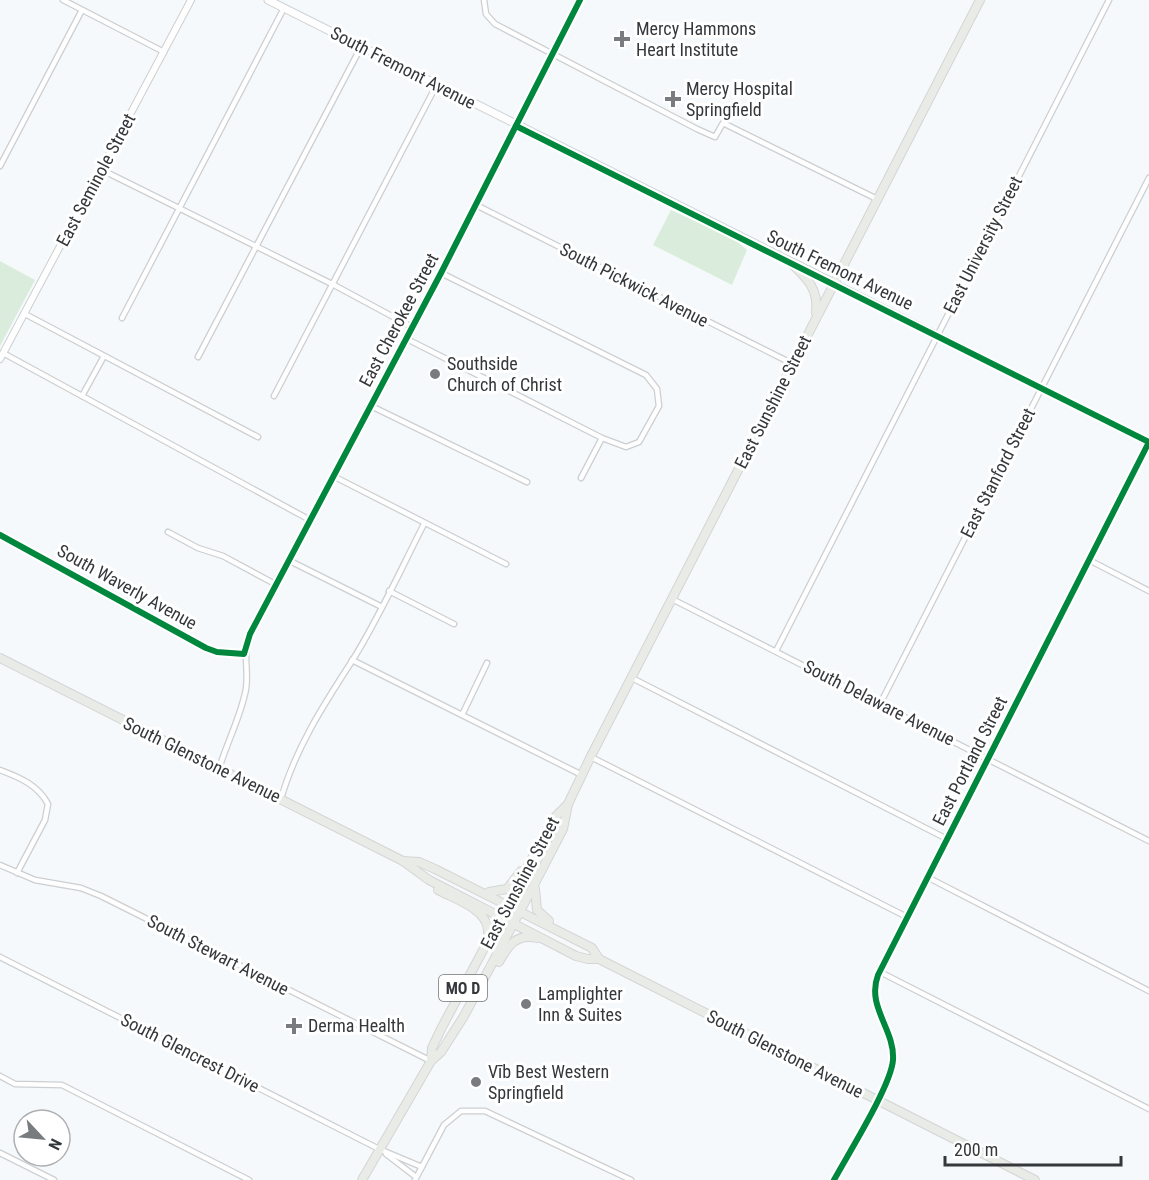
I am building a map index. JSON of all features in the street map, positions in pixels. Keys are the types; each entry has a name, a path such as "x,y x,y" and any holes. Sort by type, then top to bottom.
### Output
{"main road":[{"name":"East Sunshine Street","path":"431,1061 432,1048 553,819 568,804 980,0"},
{"name":"South Fremont Avenue","path":"270,1 834,284"},
{"path":"790,262 815,290 817,299 815,321"},
{"name":"South Glenstone Avenue","path":"0,658 404,861 429,880 576,956 599,959 1035,1180"},
{"name":"East Sunshine Street","path":"362,1180 431,1061 441,1052 464,1016 567,820 568,804"},
{"path":"479,890 496,893 512,885 542,831 553,819"},
{"name":"South Glenstone Avenue","path":"404,861 419,862 509,905 592,948 599,959"},
{"path":"429,880 438,890 487,919 489,932 484,950"},
{"path":"535,883 534,902 539,914 580,937 585,944"},
{"path":"464,1016 512,942 529,936 548,941"}],"street":[{"path":"63,0 164,52"},
{"name":"East Seminole Street","path":"2,356 191,0"},
{"path":"484,0 486,14 495,24 715,137 723,123 877,199"},
{"name":"East Cherokee Street","path":"219,769 245,695 247,676 244,654 250,634 441,273 580,0"},
{"name":"East University Street","path":"776,651 1109,0"},
{"path":"123,318 284,8"},
{"path":"0,166 82,10"},
{"path":"198,357 361,47"},
{"path":"274,396 436,86"},
{"path":"102,170 255,248 334,285 412,327"},
{"name":"East Stanford Street","path":"880,704 1149,178"},
{"name":"South Pickwick Avenue","path":"476,205 793,364"},
{"path":"405,338 602,438 626,447 639,442 659,406 657,389 646,375 441,273"},
{"name":"South Fremont Avenue","path":"834,284 1149,442"},
{"path":"25,314 258,436"},
{"path":"2,356 82,396 310,520"},
{"path":"82,396 104,356"},
{"path":"371,406 527,482"},
{"path":"581,478 602,438"},
{"name":"East Portland Street","path":"834,1180 891,1071 893,1059 891,1041 875,1001 875,985 880,972 1149,442"},
{"path":"333,476 506,564"},
{"path":"281,799 296,760 329,693 352,660 424,524"},
{"path":"168,532 198,548 223,556 275,584"},
{"name":"South Waverly Avenue","path":"0,535 206,648 217,652 244,654"},
{"path":"288,560 380,606"},
{"path":"1089,560 1149,591"},
{"path":"389,591 454,624"},
{"name":"South Delaware Avenue","path":"672,599 1149,841"},
{"path":"352,660 582,775"},
{"path":"462,715 488,663"},
{"path":"632,678 947,839"},
{"path":"591,757 907,917"},
{"path":"0,770 29,783 40,791 48,804 45,820 17,873"},
{"name":"South Stewart Avenue","path":"0,865 35,880 81,888 101,896 431,1061"},
{"path":"927,878 1149,991"},
{"name":"South Glencrest Drive","path":"0,957 380,1149"},
{"path":"880,972 1149,1109"},
{"path":"0,1076 15,1084 62,1085 249,1180"},
{"path":"380,1149 416,1179 444,1125 461,1111 485,1111 631,1180"},
{"path":"380,1149 422,1167"},
{"path":"0,1153 54,1180"}],"green space":[{"path":"671,210 734,239 747,250 732,285 653,245"},
{"path":"0,261 35,280 0,346"}],"cycle path":[{"path":"0,535 206,648 217,652 244,654 250,634 441,273 580,0"},
{"path":"516,126 1149,442 878,975 875,987 876,997 890,1038 893,1060 877,1103 834,1180"}],"place":[{"name":"Mercy Hammons Heart Institute","path":"622,39"},
{"name":"Mercy Hospital Springfield","path":"673,99"},
{"name":"Southside Church of Christ","path":"435,374"},
{"name":"Lamplighter Inn & Suites","path":"526,1004"},
{"name":"Derma Health","path":"294,1026"},
{"name":"Vīb Best Western Springfield","path":"476,1082"}]}
